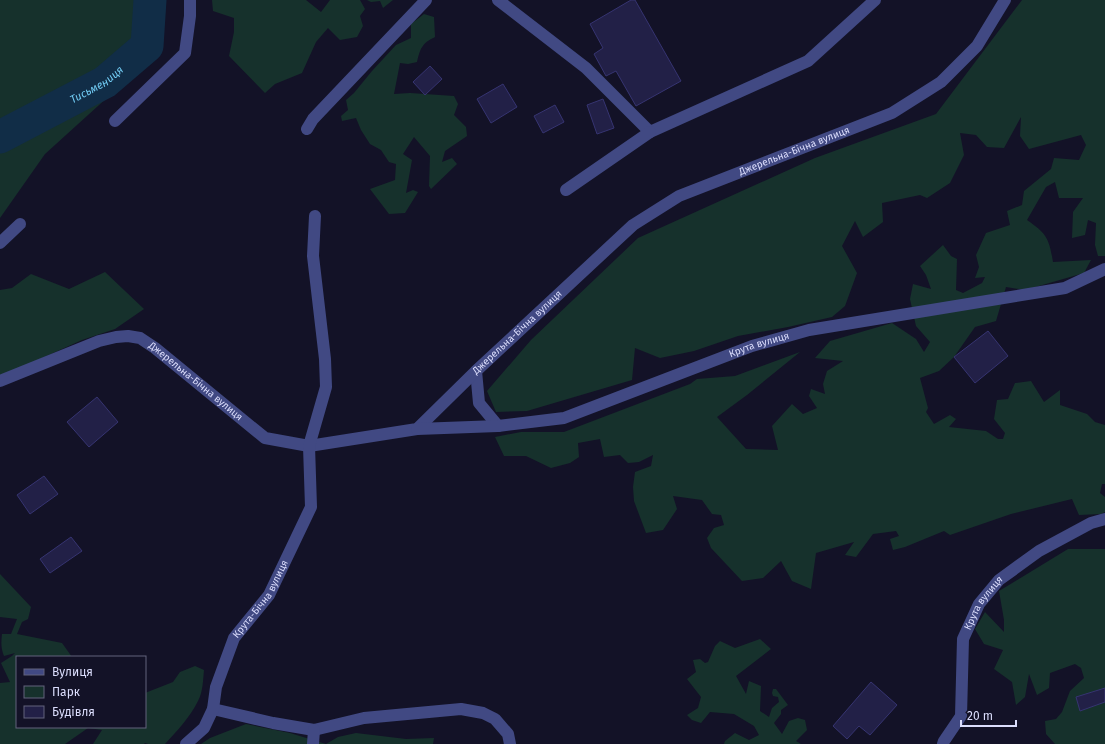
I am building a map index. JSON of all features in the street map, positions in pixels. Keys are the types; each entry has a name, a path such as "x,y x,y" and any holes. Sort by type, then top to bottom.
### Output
{"street":[{"path":"115,121 185,53 190,16 190,0"},
{"path":"307,129 313,119 426,0"},
{"path":"498,0 586,68 650,132"},
{"path":"566,190 650,132 808,61 875,0"},
{"name":"Джерельна-Бічна вулиця","path":"0,381 99,341 122,336 140,338 155,348 265,438 309,446 417,429 476,371 633,225 679,196 892,113 941,82 977,46 1005,0"},
{"name":"Крута-Бічна вулиця","path":"186,744 204,728 213,709 216,687 234,638 269,595 311,507 309,446 326,386 325,360 313,256 315,216"},
{"path":"0,244 20,224"},
{"name":"Крута вулиця","path":"417,429 498,426 564,418 752,346 809,330 1065,288 1105,269"},
{"path":"476,371 479,403 498,426"},
{"name":"Крута вулиця","path":"943,744 961,716 963,639 979,604 999,580 1039,551 1091,523 1105,519"},
{"path":"213,709 272,723 314,730 364,718 461,709 483,713 495,719 508,734 510,744"},
{"path":"313,744 314,730"}],"green space":[{"path":"0,0 162,0 152,57 45,154 0,218"},
{"path":"212,0 306,0 321,12 330,0 360,0 365,9 360,16 363,26 357,37 340,40 328,28 316,42 302,73 275,84 265,93 229,56 234,32 234,18 213,11"},
{"path":"367,0 393,0 383,8 380,1 371,2"},
{"path":"1022,0 1105,0 1105,256 1098,256 1095,245 1096,223 1088,220 1085,235 1072,238 1073,212 1083,198 1059,198 1055,182 1046,187 1027,220 1039,229 1046,237 1053,262 1091,260 1084,273 1025,290 1006,287 996,321 975,327 954,357 939,371 920,378 928,408 926,412 934,424 950,415 956,419 949,427 986,431 998,439 1003,439 1005,433 994,419 997,400 1008,399 1015,383 1031,381 1044,402 1060,390 1060,405 1087,414 1095,422 1105,425 1105,484 1102,484 1100,493 1105,497 1105,512 1101,514 1079,515 1072,499 1011,514 950,535 944,531 905,547 893,550 890,539 899,536 896,531 873,534 856,557 845,555 854,542 816,553 811,589 792,581 781,561 763,578 742,581 711,548 707,538 714,528 724,525 721,515 712,514 702,500 673,496 677,509 663,530 646,533 634,501 633,487 635,472 651,466 653,455 639,462 628,463 620,455 604,457 600,439 578,443 579,457 570,463 551,468 526,456 504,456 495,437 521,432 564,432 690,384 697,379 735,376 800,352 717,417 746,449 778,450 772,426 792,404 803,414 817,408 809,396 811,389 825,394 823,384 827,371 843,361 815,358 830,341 892,323 916,339 924,352 930,342 916,326 910,299 913,284 931,289 926,275 920,266 943,245 951,256 957,259 956,290 963,293 982,283 985,277 975,278 979,267 976,255 986,233 1010,225 1007,211 1022,205 1024,191 1051,169 1054,158 1079,160 1086,145 1081,135 1029,149 1020,136 1021,117 1004,148 987,147 976,135 960,133 964,155 950,183 927,198 920,195 882,203 883,222 863,237 855,221 842,246 857,273 845,306 832,317 738,336 694,351 660,358 635,348 632,380 527,411 496,412 487,391 531,340 638,238 815,158 936,114"},
{"path":"424,14 434,17 435,37 424,44 419,53 417,62 408,64 400,63 394,94 410,93 454,96 458,104 454,115 466,127 467,136 445,151 442,162 452,158 457,164 431,189 429,186 430,156 414,137 403,154 412,160 406,193 413,190 418,192 405,213 389,214 370,189 395,180 396,164 389,162 381,150 370,144 361,130 356,118 342,121 341,116 348,110 346,100 354,93 396,45 411,38 411,24"},
{"path":"105,272 144,309 115,329 82,340 0,377 0,290 12,288 31,274 69,289"},
{"path":"1068,549 1105,549 1105,744 1055,744 1046,734 1045,721 1056,719 1062,712 1070,691 1084,678 1081,668 1075,664 1050,673 1049,688 1037,695 1029,674 1025,697 1016,705 1012,682 994,669 1003,650 984,644 975,629 985,612 1004,632 1004,620 999,591"},
{"path":"0,574 31,607 28,619 22,622 17,634 62,643 71,656 16,656 16,728 88,728 65,744 0,744 0,683 10,682 1,663 15,653 4,656 2,650 2,634 11,634 17,619 0,617"},
{"path":"760,639 771,649 736,676 746,694 749,681 761,686 760,711 769,717 772,708 779,702 778,697 773,696 772,693 773,689 776,689 788,705 781,710 781,714 774,723 782,734 789,721 798,718 805,720 807,730 796,741 801,744 724,744 725,741 735,733 749,740 759,735 754,726 734,714 710,712 701,723 692,720 687,715 698,708 701,697 687,679 696,672 693,660 700,659 705,663 708,662 715,646 720,641 735,648"},
{"path":"195,666 204,670 202,690 195,707 179,729 165,744 93,744 102,730 88,728 146,728 146,693 173,682 180,672"},
{"path":"246,724 290,733 326,744 201,744 210,738"},
{"path":"356,733 406,739 434,738 433,744 326,744 338,737"}],"building":[{"path":"631,0 635,0 681,81 636,106 616,71 606,76 594,54 603,48 590,24"},
{"path":"430,66 442,79 425,95 413,82"},
{"path":"503,84 517,107 491,123 477,99"},
{"path":"603,99 614,128 597,134 587,105"},
{"path":"555,105 564,122 543,133 534,116"},
{"path":"988,331 1008,356 975,383 954,357"},
{"path":"97,397 118,422 89,447 67,422"},
{"path":"44,476 58,494 30,514 17,495"},
{"path":"71,537 82,551 50,573 40,559"},
{"path":"871,682 897,705 870,735 859,726 847,739 833,726"},
{"path":"1105,688 1105,702 1080,711 1076,697"}],"waterway":[{"name":"Тисьмениця","path":"0,137 105,82 147,46 150,0"}]}
